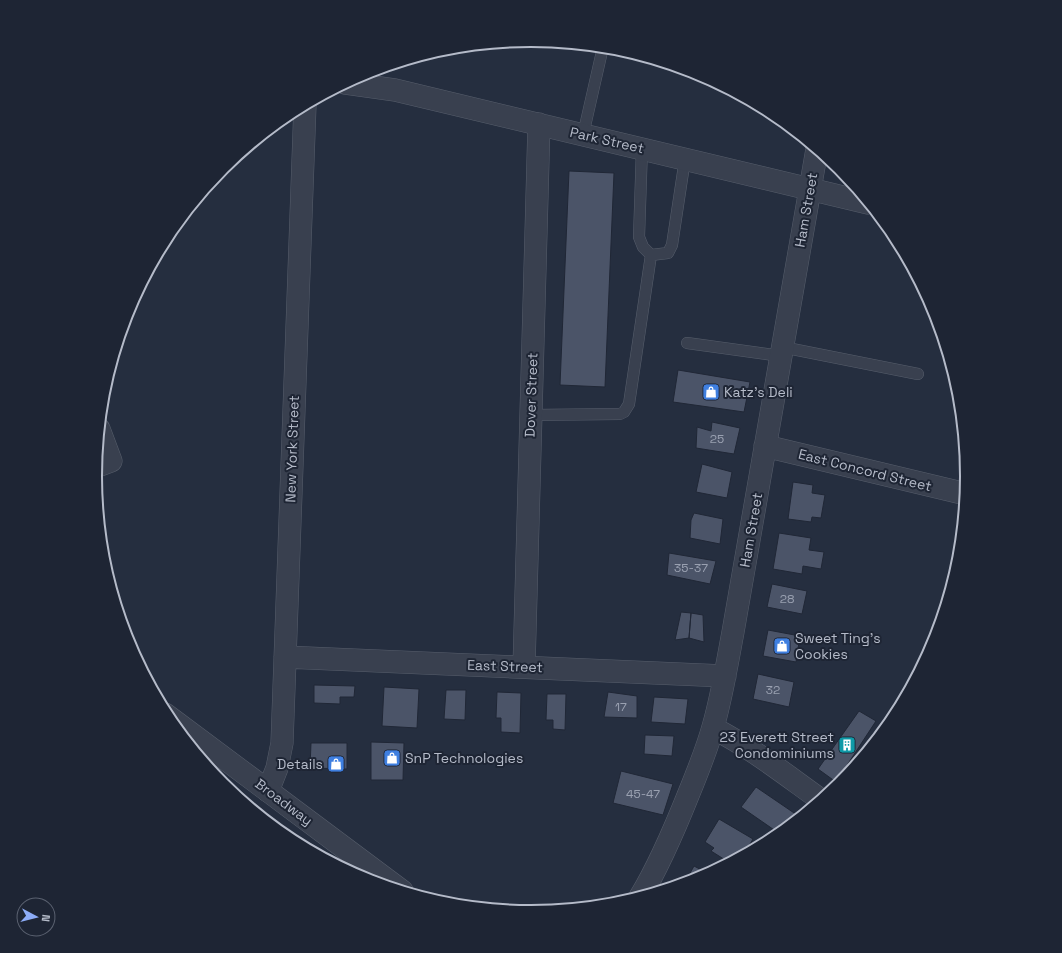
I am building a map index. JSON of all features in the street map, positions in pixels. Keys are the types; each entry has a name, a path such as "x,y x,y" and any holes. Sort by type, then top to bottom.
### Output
{"street":[{"name":"Park Street","path":"356,85 394,90 861,201"},
{"name":"New York Street","path":"268,791 277,768 282,743 305,112"},
{"name":"Dover Street","path":"524,667 539,124"},
{"name":"Ham Street","path":"643,891 680,816 702,762 713,728 725,676 816,156"},
{"path":"102,464 111,461 103,439"},
{"name":"East Concord Street","path":"765,446 960,493"},
{"name":"East Street","path":"285,657 725,676"},
{"name":"Broadway","path":"182,727 389,882"},
{"path":"713,728 735,739 758,754 817,797"}],"lane":[{"path":"583,134 602,53"},
{"path":"642,148 638,237 642,247 651,255 668,253 672,245 685,159"},
{"path":"530,415 610,415 624,412 629,404 651,255"},
{"path":"688,343 782,352 918,374"}],"building":[{"path":"569,171 614,173 605,387 560,385"},
{"name":"Katz's Deli","path":"678,370 750,382 744,412 673,402"},
{"path":"712,422 740,428 734,454 696,448 697,427 711,431"},
{"path":"702,464 732,472 727,498 696,492"},
{"path":"793,482 813,485 812,493 825,495 821,518 812,517 811,522 788,519"},
{"path":"694,513 723,519 720,544 690,538 691,520"},
{"path":"779,533 811,538 809,550 824,552 821,569 803,566 802,574 773,569"},
{"path":"669,553 716,561 710,584 667,575"},
{"path":"772,584 807,591 802,614 767,607"},
{"path":"681,612 691,613 689,638 675,640"},
{"path":"691,613 703,615 704,642 689,638"},
{"name":"Sweet Ting's Cookies","path":"768,630 800,636 796,662 763,656"},
{"path":"758,674 794,682 789,707 753,699"},
{"path":"314,685 355,686 354,697 340,697 340,704 314,703"},
{"path":"384,687 419,689 417,728 382,726"},
{"path":"446,690 466,690 465,720 444,719"},
{"path":"497,692 521,693 520,733 501,732 501,718 496,718"},
{"path":"608,692 637,696 637,718 604,717"},
{"path":"547,694 566,694 565,730 553,729 553,720 546,720"},
{"path":"654,697 688,699 685,724 651,722"},
{"name":"23 Everett Street Condominiums","path":"859,711 876,721 842,772 834,781 818,769"},
{"path":"645,735 674,736 672,756 644,754"},
{"path":"371,742 404,743 403,780 371,780"},
{"path":"311,743 347,743 347,769 310,768"},
{"path":"621,771 673,784 663,815 613,803"},
{"path":"756,787 796,814 775,830 741,807"},
{"path":"719,819 753,839 749,846 725,860 711,851 714,848 705,842"},
{"path":"694,866 702,870 695,873 689,875"}],"place":[{"name":"Katz's Deli","path":"711,392"},
{"name":"Sweet Ting's Cookies","path":"782,646"},
{"name":"23 Everett Street Condominiums","path":"847,745"},
{"name":"SnP Technologies","path":"392,758"},
{"name":"Details","path":"336,764"}]}
